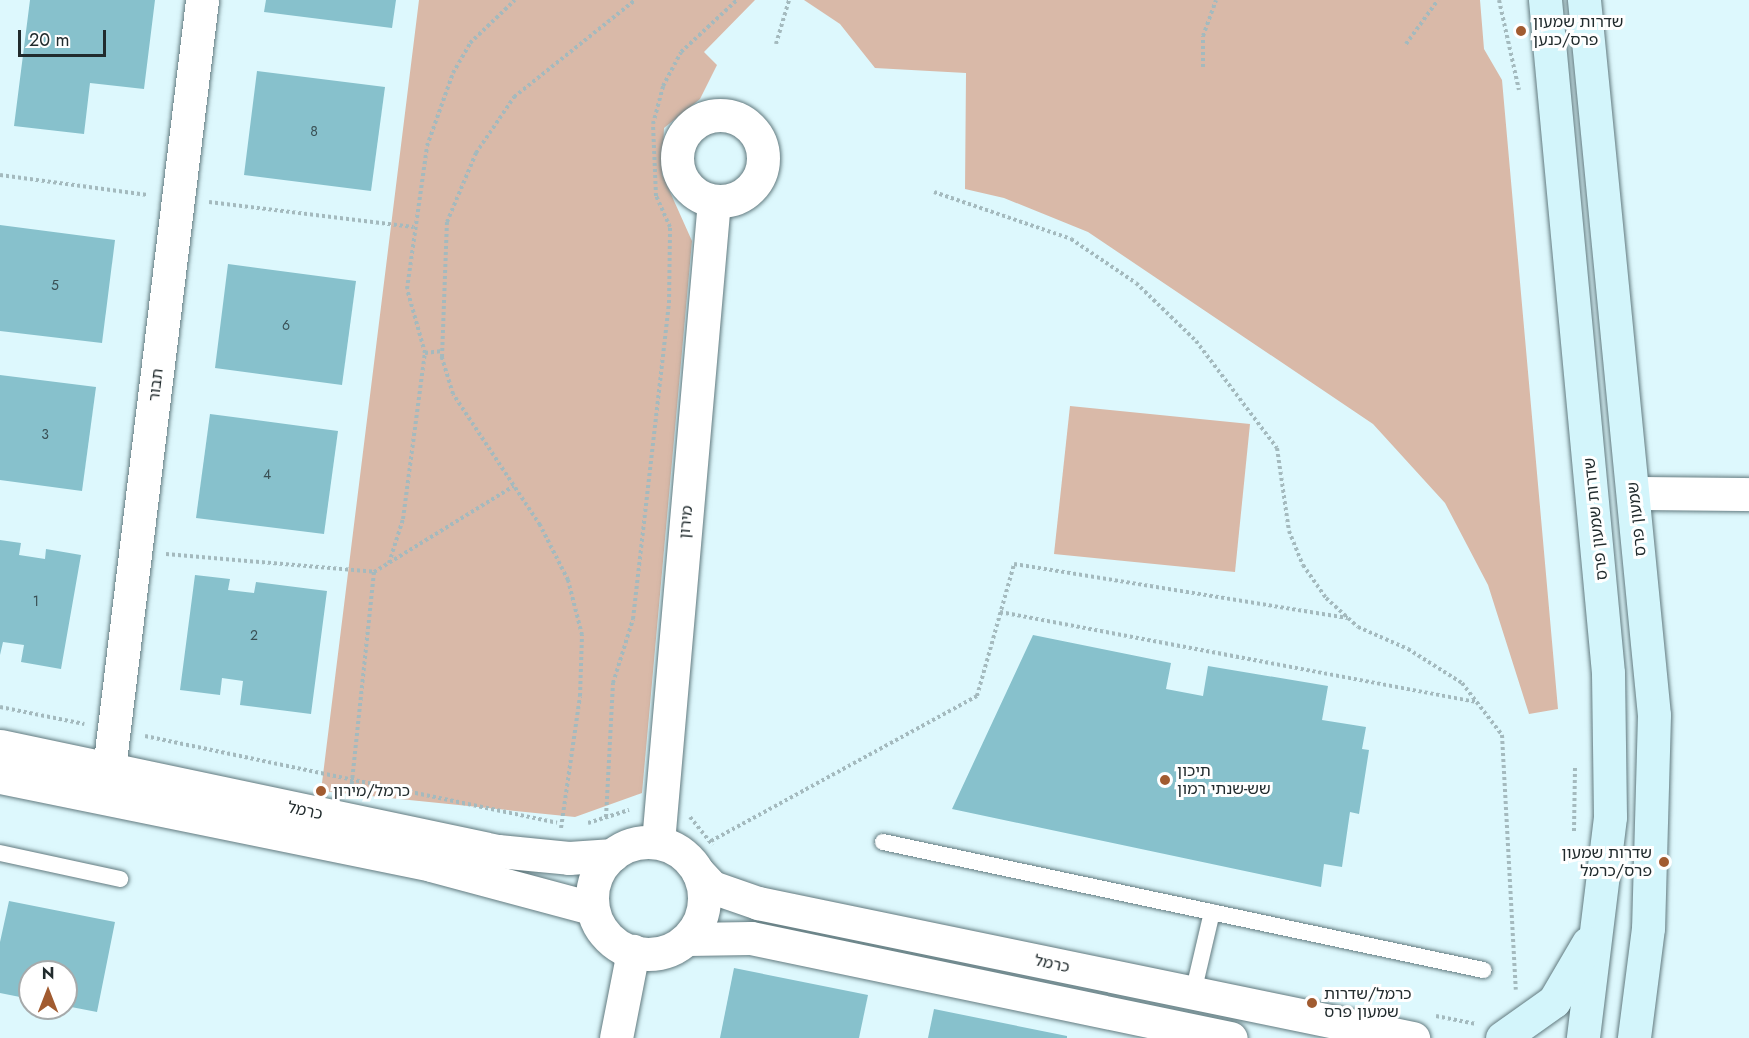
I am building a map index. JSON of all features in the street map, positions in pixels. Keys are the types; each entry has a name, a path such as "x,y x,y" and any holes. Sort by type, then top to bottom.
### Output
{"street":[{"name":"תבור","path":"109,769 202,0"},
{"name":"שדרות שמעון פרס","path":"1545,0 1608,673 1610,817 1600,917 1582,1038"},
{"name":"שמעון פרס","path":"1584,0 1654,715 1648,928 1634,1038"},
{"name":"מירון","path":"693,852 661,809 714,201"},
{"path":"1634,493 1749,494"},
{"name":"כרמל","path":"0,746 498,851 556,857 613,855"},
{"name":"כרמל","path":"0,777 431,865 592,908"},
{"path":"688,939 705,904 693,852 641,842 613,855 594,881 592,908 610,939 633,951 658,954 688,939 751,938 1231,1038"},
{"name":"כרמל","path":"693,852 712,887 758,903 1193,993 1422,1026"},
{"path":"1491,1031 1554,1002 1600,917"},
{"path":"616,1038 633,951"}],"lane":[{"path":"883,842 1483,970"},
{"path":"0,853 120,879"},
{"path":"1193,993 1212,912"}],"path":[{"path":"389,563 403,519 425,353 408,289 427,146 453,73 470,43 515,0"},
{"path":"556,857 580,696 582,634 568,580 514,486 453,394 442,351 447,222 476,153 514,97 635,0"},
{"path":"606,817 614,683 633,619 669,303 670,227 656,196 653,124 663,86 681,52 737,0"},
{"path":"776,44 789,0"},
{"path":"1203,67 1203,36 1216,0"},
{"path":"1406,44 1438,0"},
{"path":"1499,0 1522,98"},
{"path":"934,192 1071,239 1136,283 1196,341 1277,448 1289,531 1303,565 1348,618 1462,683 1502,735 1516,995"},
{"path":"425,353 442,351"},
{"path":"136,551 374,572 514,486"},
{"path":"693,852 977,696 1014,564 1348,618"},
{"path":"348,820 374,572"},
{"path":"1000,612 1476,702"},
{"path":"0,707 570,826"},
{"path":"1574,842 1575,758"},
{"path":"579,824 634,808 661,809 694,818 693,852"},
{"path":"1422,1026 1458,1024 1491,1031"}],"shaded area":[{"path":"419,0 755,0 704,52 717,65 700,99 664,128 662,174 692,241 642,793 575,817 321,791"},
{"path":"804,0 1480,0 1484,49 1502,80 1558,709 1529,714 1488,585 1445,503 1373,424 1088,232 1004,198 965,189 966,73 875,68 840,24"},
{"path":"1070,406 1250,424 1235,572 1054,554"}],"building":[{"path":"30,0 155,0 144,89 90,83 84,134 14,126"},
{"path":"266,0 396,0 392,28 264,12"},
{"path":"257,71 385,87 371,191 244,175"},
{"path":"0,225 115,240 102,343 0,331"},
{"path":"228,264 356,281 342,385 215,368"},
{"path":"0,375 96,387 82,491 0,480"},
{"path":"210,414 338,431 324,534 196,518"},
{"path":"0,540 21,543 19,555 45,559 46,549 81,555 61,669 21,662 24,645 3,642 0,655"},
{"path":"195,575 230,579 228,590 254,593 256,582 327,591 311,714 240,705 243,681 222,678 220,695 180,690"},
{"name":"תיכון שש-שנתי רמון","path":"1033,635 1171,663 1166,689 1203,696 1208,666 1328,686 1322,720 1366,727 1362,749 1369,750 1359,814 1350,812 1342,867 1324,864 1321,887 952,809"},
{"path":"9,901 115,922 97,1012 78,1008 78,960 18,960 18,997 0,993 0,942"},
{"path":"734,968 868,995 859,1038 720,1038"},
{"path":"934,1009 1067,1036 1067,1038 928,1038"}],"place":[{"name":"שדרות שמעון פרס/כנען","path":"1521,31"},
{"name":"תיכון שש-שנתי רמון","path":"1165,780"},
{"name":"כרמל/מירון","path":"321,791"},
{"name":"שדרות שמעון פרס/כרמל","path":"1664,862"},
{"name":"כרמל/שדרות שמעון פרס","path":"1312,1003"}]}
